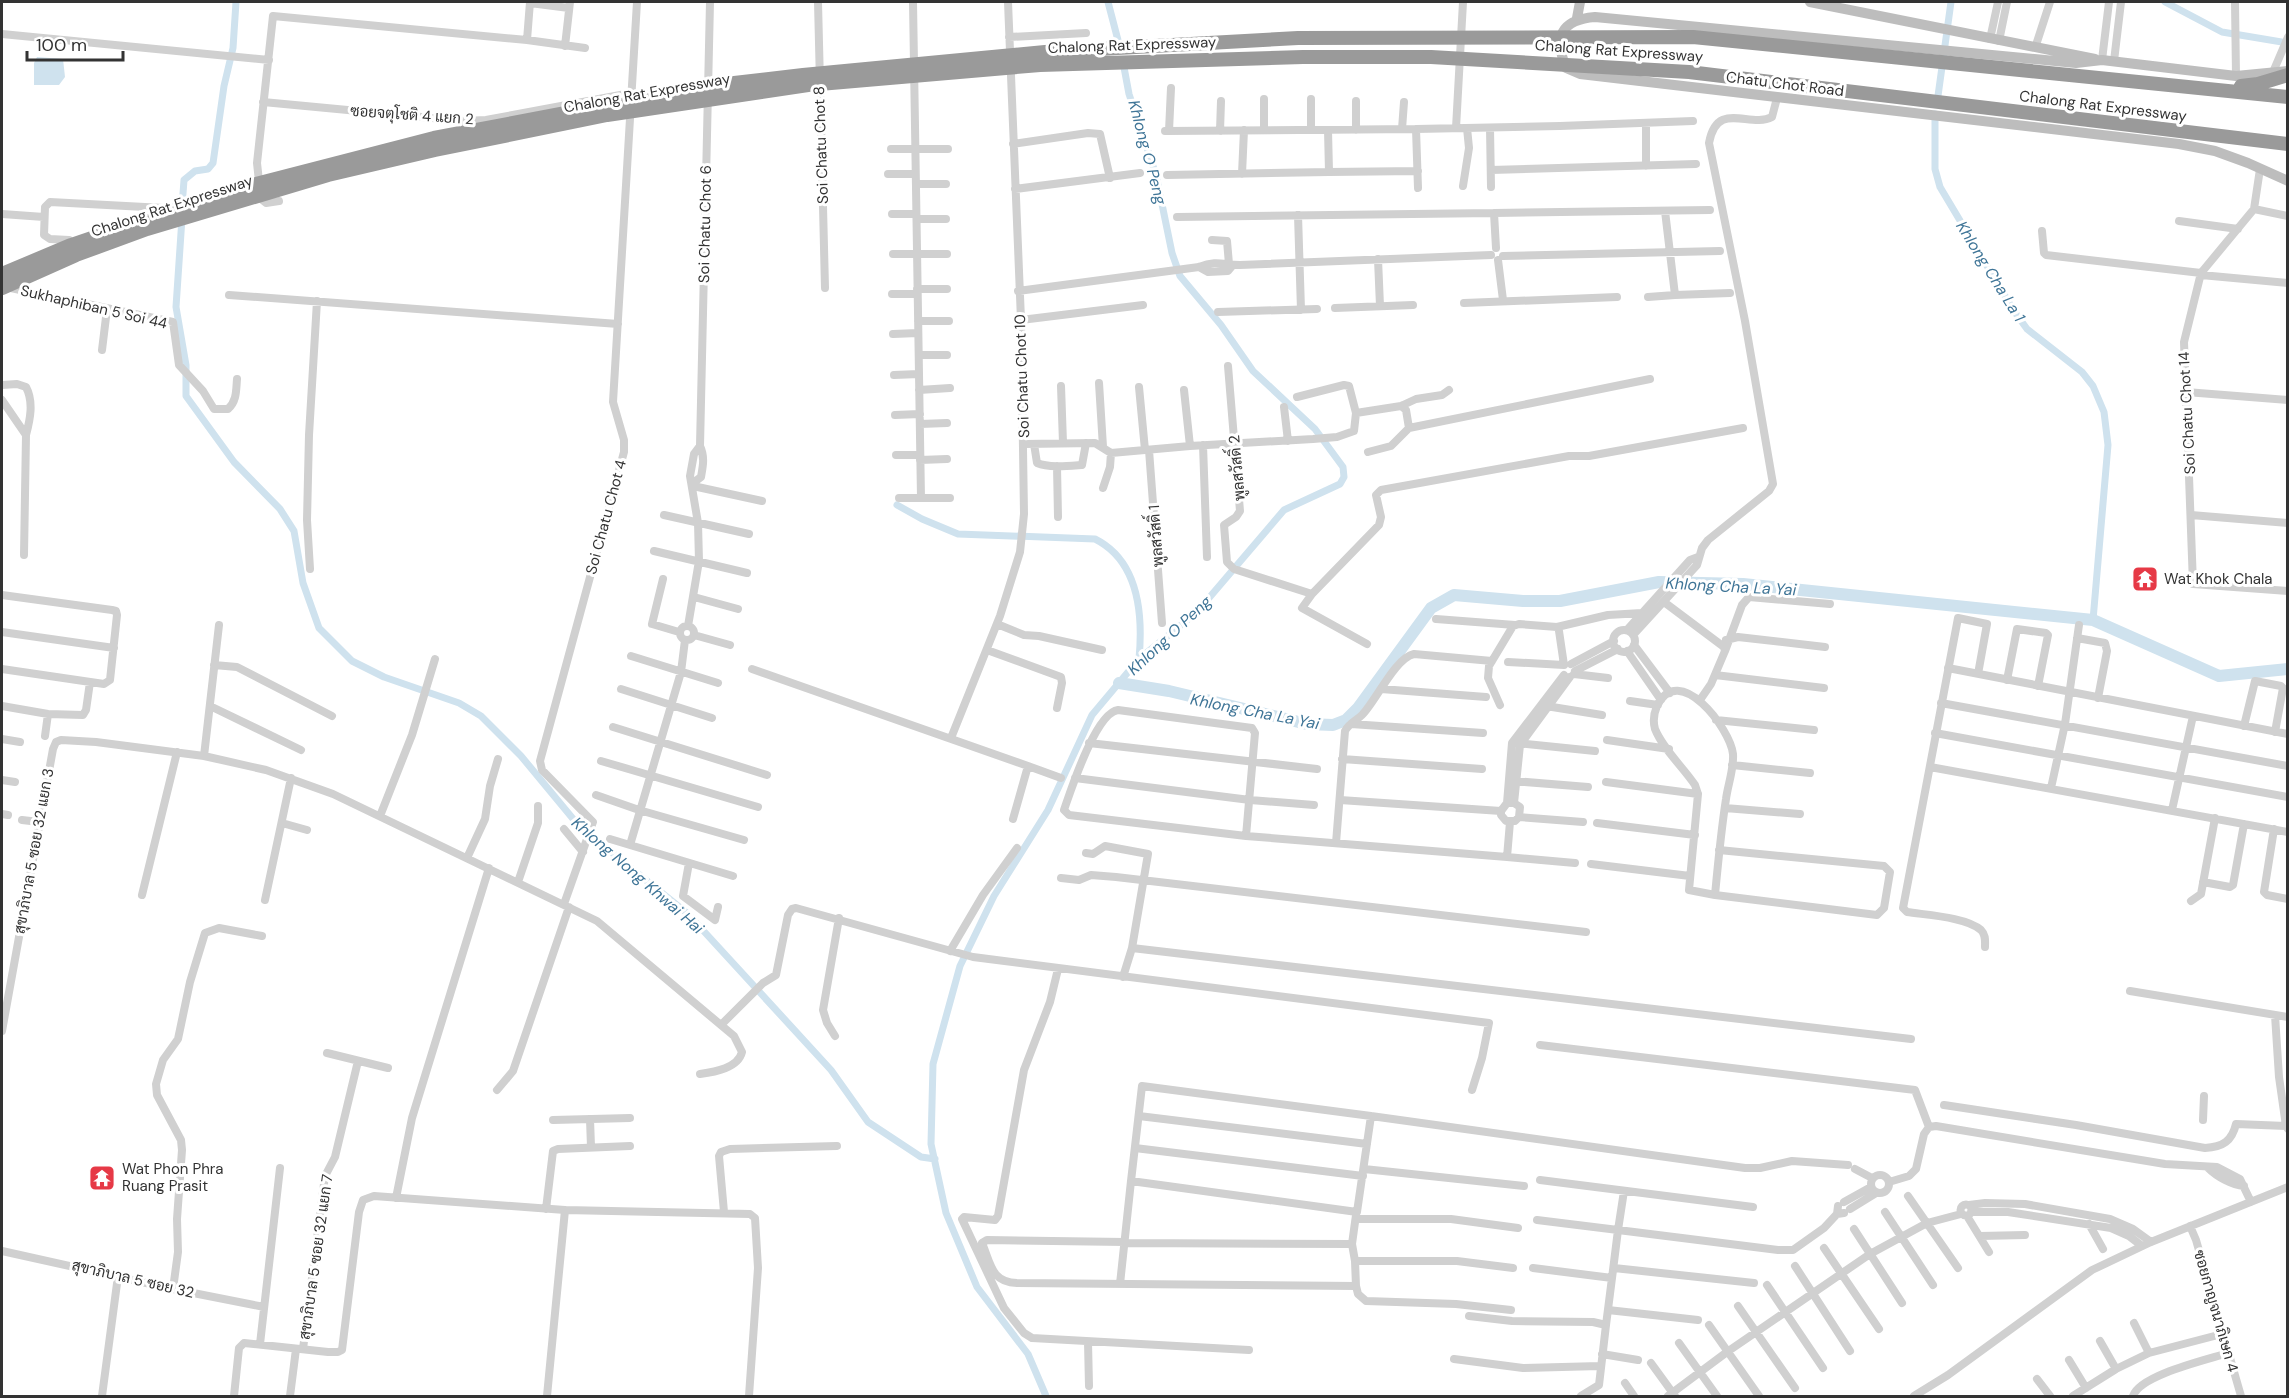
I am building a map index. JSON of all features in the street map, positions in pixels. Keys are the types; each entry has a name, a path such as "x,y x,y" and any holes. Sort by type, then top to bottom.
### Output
{"highway":[{"name":"Chalong Rat Expressway","path":"2,274 71,245 229,191 434,138 645,97 755,81 1045,52 1298,38 1693,37 1860,53 1955,56 2288,97"},
{"name":"Chalong Rat Expressway","path":"2,287 76,255 147,229 328,175 435,150 607,115 785,88 1040,65 1303,57 1461,57 1689,72 2288,144"},
{"path":"2216,89 2258,84 2288,73"}],"street":[{"path":"527,40 530,2 570,4 565,46"},
{"name":"Soi Chatu Chot 4","path":"583,852 593,822 542,770 540,761 624,452 624,440 613,402 637,2"},
{"name":"Soi Chatu Chot 6","path":"688,626 699,561 698,523 690,476 694,454 700,446 710,2"},
{"name":"Soi Chatu Chot 8","path":"818,2 825,288"},
{"path":"913,2 921,498"},
{"name":"Soi Chatu Chot 10","path":"951,738 997,624 1020,552 1023,535 1024,444 1021,320 1018,291 1008,2"},
{"path":"1456,128 1463,2"},
{"path":"1580,2 1577,18 1595,17 1927,55"},
{"path":"1810,2 1994,40 2036,45 2100,60 2235,76 2273,72 2288,73"},
{"path":"1994,40 2003,2"},
{"path":"2036,45 2050,2"},
{"path":"2100,60 2109,2"},
{"path":"2114,61 2121,2"},
{"path":"2235,2 2235,76"},
{"path":"279,201 266,203 261,199 256,172 273,16 527,40 585,48"},
{"name":"Chatu Chot Road","path":"1577,18 1565,28 1560,41 1560,52 1566,68 1580,74 2178,144 2215,152 2288,181"},
{"path":"1009,37 1086,33"},
{"path":"1959,33 1955,56 2076,63 2100,60"},
{"path":"2,34 269,60"},
{"path":"2273,72 2288,37"},
{"path":"1171,88 1167,131 1490,128 1693,121"},
{"name":"ซอยจตุโชติ 4 แยก 2","path":"263,102 464,121 486,120 631,93"},
{"path":"1340,800 1501,811 1510,803 1517,743 1570,671 1614,641 1616,634 1628,632 1664,602 1708,540 1769,491 1773,484 1749,343 1708,142 1715,126 1727,118 1761,120 1772,117 1777,98"},
{"path":"1264,99 1264,130"},
{"path":"1311,99 1311,130"},
{"path":"1220,131 1221,101"},
{"path":"1356,101 1356,130"},
{"path":"1402,129 1404,102"},
{"path":"1646,123 1646,166"},
{"path":"1463,186 1468,148 1467,128"},
{"path":"1490,128 1491,187"},
{"path":"1416,129 1418,188"},
{"path":"1242,174 1244,130"},
{"path":"1328,130 1329,172"},
{"path":"1013,144 1079,134 1100,134 1110,178"},
{"path":"891,149 948,149"},
{"path":"1491,170 1696,164"},
{"path":"2260,169 2254,209 2288,216"},
{"path":"1167,175 1418,171"},
{"path":"1015,189 1140,173"},
{"path":"888,174 915,174"},
{"path":"916,184 946,184"},
{"path":"69,240 46,238 44,235 45,207 50,202 164,208"},
{"name":"Soi Chatu Chot 14","path":"2254,209 2201,274 2184,342 2193,584 2288,591"},
{"path":"1177,217 1710,210"},
{"path":"1665,211 1676,295"},
{"path":"1494,213 1503,300"},
{"path":"2,214 44,217"},
{"path":"892,214 946,219"},
{"path":"1298,215 1301,310"},
{"path":"2179,221 2238,229"},
{"path":"2042,231 2046,255 2288,283"},
{"path":"1212,240 1227,241 1231,264"},
{"path":"1018,291 1197,267 1210,262 1231,264 1497,255 1720,251"},
{"path":"892,254 947,254"},
{"path":"1378,259 1380,306"},
{"name":"Sukhaphiban 5 Soi 44","path":"2,287 173,322 178,360 212,407 221,411 232,406 237,379"},
{"path":"892,294 947,289"},
{"path":"1648,297 1730,293"},
{"path":"229,295 618,324"},
{"path":"1464,303 1617,297"},
{"path":"310,569 307,520 317,302"},
{"path":"1021,320 1143,305"},
{"path":"1335,308 1413,305"},
{"path":"102,350 107,309"},
{"path":"1218,312 1317,309"},
{"path":"918,321 949,321"},
{"path":"893,334 918,333"},
{"path":"919,355 947,355"},
{"name":"พูลสวัสดิ์ 2","path":"1228,366 1240,511 1236,517 1224,525 1227,562 1233,569 1312,594"},
{"path":"894,375 919,374"},
{"path":"1368,452 1391,446 1409,428 1650,378"},
{"path":"1099,383 1103,447"},
{"path":"2,385 17,384 26,387 29,393 31,415 26,435 24,555"},
{"path":"1061,386 1064,443"},
{"name":"พูลสวัสดิ์ 1","path":"1139,387 1147,450 1162,623"},
{"path":"1024,444 1095,443 1111,453 1337,437 1354,431 1356,413 1350,387 1297,397"},
{"path":"919,390 950,388"},
{"path":"1184,390 1190,446"},
{"path":"1356,413 1401,406 1416,399 1442,395 1449,390"},
{"path":"2186,392 2288,400"},
{"path":"2,400 26,435"},
{"path":"1401,406 1406,410 1409,428"},
{"path":"1284,407 1288,441"},
{"path":"895,415 920,414"},
{"path":"920,424 947,423"},
{"path":"1367,644 1302,608 1312,594 1379,525 1381,517 1376,495 1382,490 1498,468 1569,456 1589,456 1743,428"},
{"path":"1034,444 1037,463 1044,466 1057,466 1082,465 1086,443"},
{"path":"1203,445 1208,557"},
{"path":"1103,488 1110,467 1111,453"},
{"path":"896,455 947,459"},
{"path":"1057,466 1058,517"},
{"path":"693,485 762,501"},
{"path":"899,498 950,498"},
{"path":"2191,514 2288,523"},
{"path":"664,515 749,534"},
{"path":"654,551 747,573"},
{"path":"1628,632 1665,587 1695,561"},
{"path":"663,579 652,624 680,632"},
{"path":"2,595 116,611 117,615 110,680 104,684 2,669"},
{"path":"694,597 738,609"},
{"path":"1700,700 1715,675 1742,605 1749,597 1830,604"},
{"path":"1664,602 1724,647 1725,651"},
{"path":"1436,618 1557,627 1614,615 1642,613"},
{"path":"1614,615 1670,693"},
{"path":"1978,674 1988,626 1985,623 1958,618 1904,911 1969,923 1980,929 1985,936 1985,947"},
{"path":"997,624 1024,635 1039,636 1102,650"},
{"path":"204,756 219,625"},
{"path":"1500,705 1488,678 1489,666 1515,625"},
{"path":"2051,788 2065,724 2079,625"},
{"path":"685,640 681,637 680,632 683,627 688,626 693,629 694,635"},
{"path":"2007,680 2017,629 2046,633 2048,635 2038,686"},
{"path":"2,632 114,648"},
{"path":"1559,632 1570,671"},
{"path":"685,640 694,635"},
{"path":"694,635 730,645"},
{"path":"1715,640 1738,637 1825,647"},
{"path":"2077,638 2105,643 2107,651 2098,698"},
{"path":"630,845 681,672 685,640"},
{"path":"1614,641 1623,650 1659,702"},
{"path":"1570,671 1634,645"},
{"path":"987,650 1061,677 1057,708"},
{"path":"1336,843 1345,731 1363,715 1403,660 1410,655 1492,661"},
{"path":"631,656 718,682"},
{"path":"380,816 412,735 435,659"},
{"path":"1508,662 1608,678"},
{"path":"214,665 237,667 332,716"},
{"path":"752,669 1061,778"},
{"path":"1948,669 2288,734"},
{"path":"1715,675 1824,688"},
{"path":"2,706 48,714 82,716 86,710 90,682"},
{"path":"2244,726 2254,682 2281,686 2283,688 2275,732"},
{"path":"621,689 712,718"},
{"path":"1381,689 1486,697"},
{"path":"1715,895 1719,850 1733,754 1723,727 1700,700 1684,692 1670,693 1659,702 1654,726 1695,785 1698,794 1689,887 1691,892 1715,895 1877,915 1884,908 1890,872 1884,866 1719,850"},
{"path":"1630,701 1659,702"},
{"path":"1941,703 2288,766"},
{"path":"1545,705 1602,715"},
{"path":"210,706 301,750"},
{"path":"1246,836 1255,733 1251,728 1115,710 1108,714 1089,743 1075,778 1064,810 1069,814 1246,836 1575,862"},
{"path":"45,736 48,714"},
{"path":"2172,810 2193,716"},
{"path":"1716,720 1814,730"},
{"path":"1351,724 1483,733"},
{"path":"613,727 767,774"},
{"path":"1935,733 2288,797"},
{"path":"2,739 20,742"},
{"name":"สุขาภิบาล 5 ซอย 32 แยก 3","path":"2,1031 39,822 56,742 61,740 96,742 177,752"},
{"path":"1607,740 1669,749"},
{"path":"1089,743 1317,769"},
{"path":"1517,743 1595,750"},
{"path":"142,895 177,752 267,770 333,794 567,905 603,926 722,1024 739,1043 741,1056 728,1067 700,1074"},
{"path":"467,858 485,819 490,786 498,759"},
{"path":"1342,759 1482,769"},
{"path":"601,761 758,807"},
{"path":"1732,765 1810,773"},
{"path":"1013,819 1028,766"},
{"path":"1930,767 2288,832"},
{"path":"265,900 291,778"},
{"path":"1075,778 1250,800 1314,805"},
{"path":"2,780 15,782"},
{"path":"1512,781 1588,787"},
{"path":"1605,782 1698,794"},
{"path":"596,795 639,810 744,840"},
{"path":"1501,811 1503,818 1510,822 1515,821 1519,817 1520,807 1510,803"},
{"path":"518,882 538,823 538,806"},
{"path":"1725,808 1800,814"},
{"path":"1519,817 1583,822"},
{"path":"2191,901 2201,894 2215,818"},
{"path":"22,819 39,822"},
{"path":"1507,857 1510,822"},
{"path":"282,823 307,830"},
{"path":"1597,823 1695,835"},
{"path":"2203,882 2230,887 2233,885 2244,824"},
{"path":"497,1090 513,1071 583,852 564,829"},
{"path":"2274,829 2264,892 2267,895 2288,899"},
{"path":"610,839 734,876"},
{"path":"1086,853 1093,854 1105,846 1147,853 1132,948 1123,977"},
{"path":"952,951 983,895 1017,848"},
{"path":"689,863 683,896 715,920 718,907"},
{"path":"1591,864 1690,876"},
{"path":"396,1197 412,1118 489,868"},
{"path":"1061,878 1079,880 1097,875 1586,932"},
{"path":"722,1024 763,983 776,975 788,915 792,909 803,908 973,957 1489,1023 1482,1058 1472,1090"},
{"path":"835,1036 827,1023 823,1010 839,918"},
{"path":"173,1289 178,1252 177,1219 182,1150 181,1140 157,1095 158,1076 163,1060 178,1039 190,982 205,933 219,928 262,936"},
{"path":"1132,948 1911,1040"},
{"path":"1058,969 1050,1002 1024,1070 998,1216 995,1220 964,1217 962,1219 1004,1308 1024,1333 1032,1338 1249,1350"},
{"path":"2130,991 2288,1017"},
{"path":"1944,1105 2205,1148 2219,1148 2234,1133 2236,1124 2287,1127 2280,1081 2275,1015"},
{"path":"1540,1045 1915,1090 1929,1127"},
{"path":"327,1053 388,1068"},
{"name":"สุขาภิบาล 5 ซอย 32 แยก 7","path":"290,1396 300,1349 325,1176 335,1157 358,1061"},
{"path":"1120,1284 1142,1086 1745,1168 1760,1168 1792,1161 1852,1167 1872,1178 1882,1175 1889,1182"},
{"path":"2203,1120 2204,1096"},
{"path":"1139,1116 1367,1144"},
{"path":"1371,1116 1352,1244 1358,1294 1366,1302 1473,1305 1511,1310"},
{"path":"553,1120 630,1118"},
{"path":"590,1119 591,1148"},
{"path":"1889,1182 1909,1176 1916,1169 1924,1134 1929,1127 1936,1126 2154,1162 2208,1168 2229,1181 2244,1186 2251,1202"},
{"path":"546,1209 553,1152 558,1149 630,1146"},
{"path":"724,1212 719,1156 721,1152 730,1149 837,1146"},
{"path":"1135,1148 1524,1186"},
{"path":"260,1344 280,1168"},
{"path":"1872,1178 1873,1190"},
{"path":"1540,1180 1753,1207"},
{"path":"1131,1181 1356,1216 1451,1219 1518,1228"},
{"path":"1537,1220 1788,1251 1794,1250 1824,1228 1842,1209 1873,1190 1886,1191 1889,1182"},
{"path":"1914,1396 1948,1375 2092,1270 2151,1242 2288,1187"},
{"path":"1581,1396 1599,1385 1624,1191"},
{"path":"234,1396 241,1344 338,1353 342,1350 361,1204 367,1198 374,1196 565,1210 750,1214 755,1218 757,1226 757,1301 749,1396"},
{"path":"1908,1196 1958,1268"},
{"path":"1651,1363 1672,1395 1727,1352 1870,1254 1928,1223 1967,1212 1985,1203 2025,1204 2110,1219 2126,1225 2151,1242"},
{"path":"547,1396 565,1210"},
{"path":"1885,1212 1933,1286"},
{"path":"1967,1212 2008,1212 2111,1228 2129,1236 2142,1246"},
{"path":"1967,1212 1989,1252"},
{"path":"2090,1224 2103,1249"},
{"name":"ซอยกาญจนาภิเษก 4","path":"2190,1226 2241,1396"},
{"path":"1854,1229 1902,1303"},
{"path":"1980,1236 2025,1235"},
{"path":"1352,1244 987,1240 982,1243 994,1273 1006,1283 1356,1286"},
{"path":"1824,1248 1879,1329"},
{"name":"สุขาภิบาล 5 ซอย 32","path":"2,1251 264,1307"},
{"path":"1355,1261 1448,1261 1513,1268"},
{"path":"1795,1266 1850,1351"},
{"path":"1533,1268 1612,1278"},
{"path":"1614,1268 1754,1283"},
{"path":"102,1396 118,1276"},
{"path":"1767,1285 1823,1368"},
{"path":"1738,1306 1796,1388"},
{"path":"1608,1310 1698,1320"},
{"path":"1469,1316 1512,1321 1581,1321 1606,1325"},
{"path":"2134,1323 2149,1353"},
{"path":"1709,1324 1759,1396"},
{"path":"2073,1396 2149,1353 2222,1334"},
{"path":"1088,1341 1089,1386"},
{"path":"2100,1341 2116,1370"},
{"path":"1679,1343 1717,1396"},
{"path":"2133,1396 2141,1385 2155,1377 2228,1353"},
{"path":"1602,1354 1638,1360"},
{"path":"1454,1359 1523,1368 1600,1366"},
{"path":"2069,1360 2086,1388"},
{"path":"2037,1379 2050,1396"},
{"path":"1625,1383 1634,1396"}],"water":[{"path":"37,57 63,59 65,77 59,85 34,85 34,63"}],"waterway":[{"name":"Khlong Nong Khwai Hai","path":"182,207 184,180 195,171 208,169 213,163 224,86 233,48 236,2"},
{"name":"Khlong O Peng","path":"1108,2 1120,48"},
{"name":"Khlong Cha La 1","path":"1937,103 1951,2"},
{"path":"2165,2 2222,32 2288,43"},
{"name":"Khlong O Peng","path":"1046,1396 1028,1354 977,1287 946,1213 931,1144 933,1064 960,966 994,896 1048,810 1092,715 1139,659 1197,612 1284,510 1340,484 1344,477 1343,467 1315,429 1253,371 1221,325 1180,276 1172,253 1156,175 1129,94 1123,62"},
{"name":"Khlong Cha La 1","path":"1935,114 1935,169 1940,187 2027,329 2082,372 2093,386 2104,412 2108,445 2093,620"},
{"name":"Khlong Nong Khwai Hai","path":"182,218 176,307 186,365 186,396 234,462 280,509 294,531 303,583 319,628 352,661 384,677 459,703 481,716 521,756 579,826 688,914 831,1070 868,1122 921,1157 935,1159"},
{"path":"897,505 922,519 958,534 1095,539 1110,549 1121,561 1135,591 1140,625 1139,659"},
{"name":"Khlong Cha La Yai","path":"1119,683 1169,691 1307,724 1333,725 1346,720 1358,708 1431,608 1454,595 1523,601 1560,601 1659,582 1743,584 2093,620 2219,676 2288,669"}],"place":[{"name":"Wat Khok Chala","path":"2145,579"},
{"name":"Wat Phon Phra Ruang Prasit","path":"102,1178"}]}
